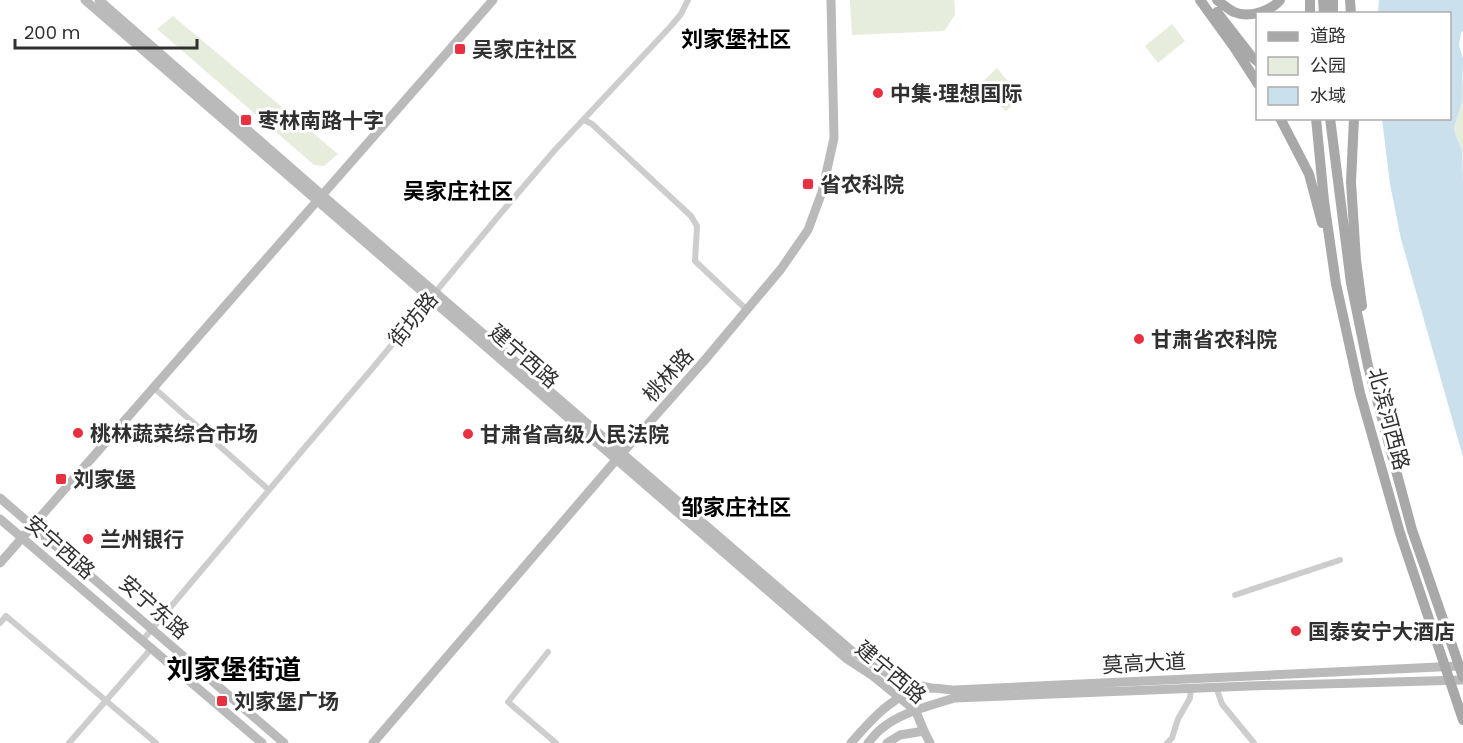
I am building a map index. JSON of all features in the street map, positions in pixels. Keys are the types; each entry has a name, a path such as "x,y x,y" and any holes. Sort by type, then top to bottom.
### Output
{"main road":[{"name":"建宁西路","path":"85,0 433,296 847,659 904,696 916,711 930,743"},
{"name":"建宁西路","path":"99,0 319,198"},
{"path":"0,563 493,0"},
{"name":"桃林路","path":"373,743 704,361 781,269 808,230 822,192 834,138 831,0"},
{"path":"1200,0 1256,82"},
{"path":"1208,0 1256,61"},
{"path":"1218,0 1234,12 1247,15 1256,13"},
{"path":"1262,12 1276,5 1280,0"},
{"path":"1281,120 1309,174 1333,264"},
{"name":"北滨河西路","path":"1316,120 1324,201 1336,284 1360,393 1400,533 1463,720"},
{"name":"北滨河西路","path":"1330,120 1351,283 1368,366 1412,530 1463,679"},
{"path":"1354,120 1352,193 1356,260 1367,338 1368,366"},
{"name":"建宁西路","path":"619,457 755,566 853,652 901,682 931,688"},
{"name":"安宁东路","path":"0,498 284,743"},
{"name":"安宁西路","path":"0,519 262,743"},
{"name":"莫高大道","path":"851,743 881,711 904,696 931,688 955,690 1459,666"},
{"name":"莫高大道","path":"868,743 890,723 916,711 954,699 1463,679"},
{"name":"建宁西路","path":"901,682 904,696"},
{"path":"887,743 900,735 924,732"}],"street":[{"name":"街坊路","path":"142,641 516,195 671,26 681,14 688,0"},
{"path":"584,120 592,124 691,216 697,226 695,261 747,310"},
{"path":"153,387 269,490"},
{"path":"1235,595 1340,560"},
{"path":"0,623 6,616 156,743"},
{"path":"69,743 151,649"},
{"path":"548,652 508,702 556,743"},
{"path":"1216,687 1222,704 1254,743"},
{"path":"1167,743 1172,738 1178,719 1190,698 1191,688"}],"green space":[{"path":"850,0 954,0 955,15 944,31 852,35"},
{"path":"173,16 338,154 324,166 314,165 157,29"},
{"path":"1172,24 1185,41 1158,63 1145,46"},
{"path":"997,68 1021,97 1006,111 979,85"},
{"path":"1463,80 1463,183 1462,150 1454,128 1462,102"}],"water":[{"path":"1379,0 1463,0 1463,31 1459,45 1463,59 1462,102 1454,128 1462,150 1463,183 1463,457 1401,239 1390,184 1382,120 1451,120 1451,12 1378,12"}],"place":[{"name":"吴家庄社区","path":"460,49"},
{"name":"中集·理想国际","path":"878,93"},
{"name":"枣林南路十字","path":"246,120"},
{"name":"省农科院","path":"808,184"},
{"name":"甘肃省农科院","path":"1139,339"},
{"name":"桃林蔬菜综合市场","path":"78,433"},
{"name":"甘肃省高级人民法院","path":"468,434"},
{"name":"刘家堡","path":"61,479"},
{"name":"兰州银行","path":"88,539"},
{"name":"国泰安宁大酒店","path":"1296,631"},
{"name":"刘家堡广场","path":"222,701"}],"district":[{"name":"刘家堡社区","path":"736,39"},
{"name":"吴家庄社区","path":"458,191"},
{"name":"邹家庄社区","path":"736,507"},
{"name":"刘家堡街道","path":"234,669"}]}
